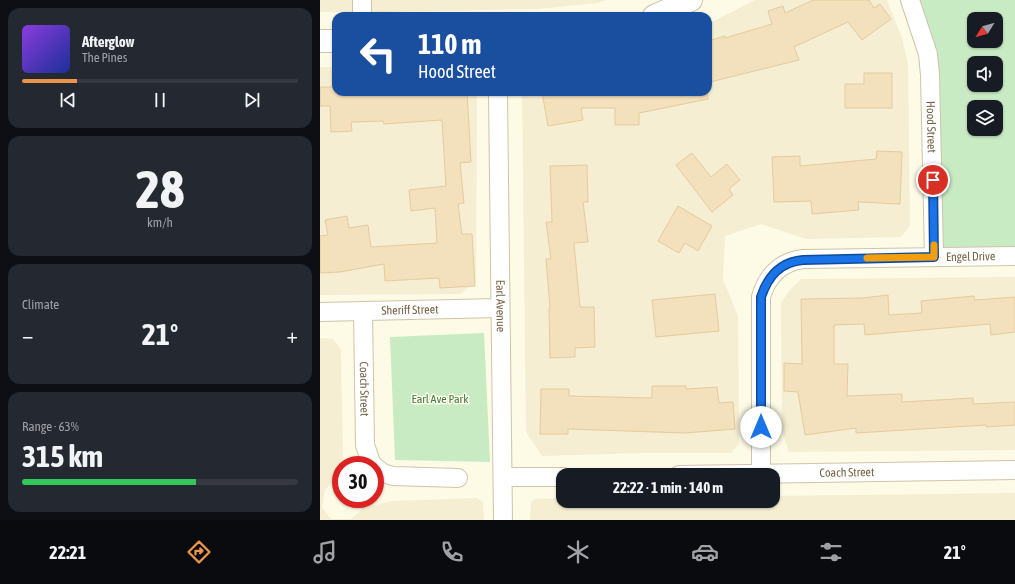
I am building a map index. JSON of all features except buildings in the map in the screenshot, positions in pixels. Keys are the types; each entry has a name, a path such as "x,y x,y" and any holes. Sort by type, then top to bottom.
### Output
{"street":[{"path":"362,0 362,12"},
{"path":"663,12 691,0"},
{"name":"Hood Street","path":"910,0 928,54 930,75 934,257"},
{"path":"320,41 332,41"},
{"name":"Earl Avenue","path":"498,96 503,520"},
{"name":"Engel Drive","path":"761,468 761,297 765,284 773,272 793,261 803,260 1015,256"},
{"name":"Sheriff Street","path":"320,312 500,308"},
{"name":"Coach Street","path":"363,311 365,445 368,456"},
{"name":"Coach Street","path":"780,474 1015,470"},
{"path":"384,473 393,476 458,478"},
{"path":"503,477 556,477"}],"shaded area":[{"path":"320,0 607,0 597,3 537,9 377,12 320,12"},
{"path":"755,0 887,0 902,38 908,64 910,226 901,237 806,239 761,224 725,236 723,279 738,316 739,444 731,453 641,453 542,456 526,432 522,96 712,96 712,22"},
{"path":"320,67 332,67 332,96 477,96 476,281 461,294 320,295"},
{"path":"1015,277 1015,450 789,452 782,431 781,303 789,291 801,279"},
{"path":"320,338 333,339 341,350 343,456 332,456 332,482 325,490 322,508 331,519 351,519 364,508 384,508 384,503 392,501 477,498 483,502 484,520 320,520"},
{"path":"1015,493 1015,520 530,520 531,502 534,499 556,498 556,508 780,508 780,496"}],"green space":[{"path":"910,0 1015,0 1015,256 934,257 930,75"},
{"name":"Earl Ave Park","path":"484,333 490,462 395,460 390,337"}],"slow traffic":[{"path":"867,258 934,257 934,245"}],"route":[{"path":"761,427 761,297 765,284 773,272 793,261 821,258 934,257 933,180"}]}
